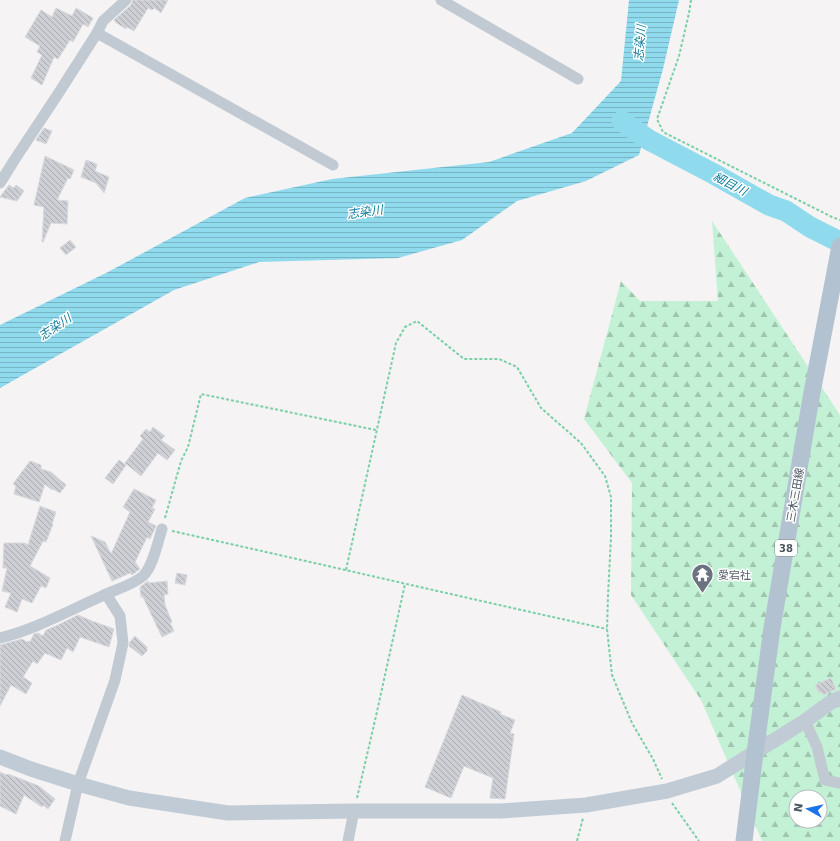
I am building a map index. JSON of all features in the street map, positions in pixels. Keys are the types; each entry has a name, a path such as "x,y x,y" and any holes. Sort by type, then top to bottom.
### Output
{"main road":[{"name":"三木三田線","path":"744,841 772,628 811,398 839,251"}],"street":[{"path":"0,183 103,22 126,0"},
{"path":"442,0 578,79"},
{"path":"97,33 333,166"},
{"path":"0,638 36,626 126,586 143,576 153,561 162,528"},
{"path":"65,841 78,784 115,680 123,642 120,616 106,594"},
{"path":"0,757 78,784 129,798 228,813 501,811 586,805 667,791 717,776 805,721 831,702 840,698"},
{"path":"805,721 817,747 825,780 840,783"},
{"path":"348,841 354,811"}],"path":[{"path":"690,0 689,13 679,56 657,119 663,132 840,220"},
{"path":"346,570 396,343 405,327 417,321 464,359 499,359 517,367 541,408 580,443 606,476 611,497 611,537 607,629 612,675 632,723 652,759 672,804 699,841"},
{"path":"376,430 201,394 188,447 181,461 162,528 607,629"},
{"path":"354,811 405,584"},
{"path":"577,841 586,805"}],"green space":[{"path":"712,221 840,415 840,841 762,841 701,700 631,595 632,483 584,419 621,281 640,301 718,301"}],"water":[{"name":"志染川","path":"629,0 679,0 663,69 639,155 586,181 517,201 462,240 398,258 259,262 174,290 0,388 0,325 108,272 245,198 332,179 489,162 572,133 621,81"}],"building":[{"path":"133,0 168,0 161,13 154,8 152,10 148,8 134,31 127,27 126,29 114,20 131,5"},
{"path":"56,8 72,16 76,8 93,18 88,27 83,24 73,42 70,40 58,59 54,57 42,85 31,78 42,55 37,52 40,46 25,37 41,10 52,17"},
{"path":"44,128 52,131 46,144 36,140"},
{"path":"45,156 74,170 70,179 68,178 57,200 68,201 67,224 51,223 42,242 44,207 34,205"},
{"path":"86,160 97,164 95,171 109,177 104,193 96,183 81,177"},
{"path":"9,185 14,188 16,185 24,191 17,201 0,197"},
{"path":"70,240 76,247 66,255 60,248"},
{"path":"153,427 165,436 161,440 175,450 167,460 158,453 141,476 125,463 143,439 140,436 146,429 150,432"},
{"path":"119,460 126,465 113,484 105,478"},
{"path":"30,461 41,465 41,469 51,472 66,485 60,493 53,489 52,490 45,484 39,502 14,494 16,486 13,484"},
{"path":"134,489 156,500 152,508 155,509 148,522 156,526 150,539 147,537 135,562 140,569 132,575 130,573 112,581 91,536 105,542 111,554 130,512 123,507"},
{"path":"40,506 56,512 46,542 43,541 30,566 50,578 46,588 41,586 32,603 22,599 17,612 5,607 11,593 2,591 7,568 3,568 4,543 25,543 28,545"},
{"path":"177,573 187,575 185,585 175,583"},
{"path":"148,581 149,583 167,581 168,594 164,595 165,605 174,631 162,637 143,597 141,597 140,587"},
{"path":"78,615 114,629 109,647 80,637 73,652 67,648 61,660 45,653 37,664 33,661 23,677 32,683 26,694 11,685 0,706 0,645 22,639 30,642 34,634 38,633 43,636 46,630"},
{"path":"135,636 147,647 147,651 142,656 129,646 130,642"},
{"path":"831,678 836,689 823,695 821,692 819,693 815,685"},
{"path":"462,695 501,712 500,714 515,720 510,733 514,734 505,799 490,798 493,778 464,766 451,798 425,787"},
{"path":"0,772 39,786 55,799 48,809 43,805 42,807 24,795 16,814 0,806"}],"waterway":[{"name":"細目川","path":"622,121 649,140 769,205 786,211 810,227 840,242"}],"place":[{"name":"愛宕社","path":"702,594"}]}
